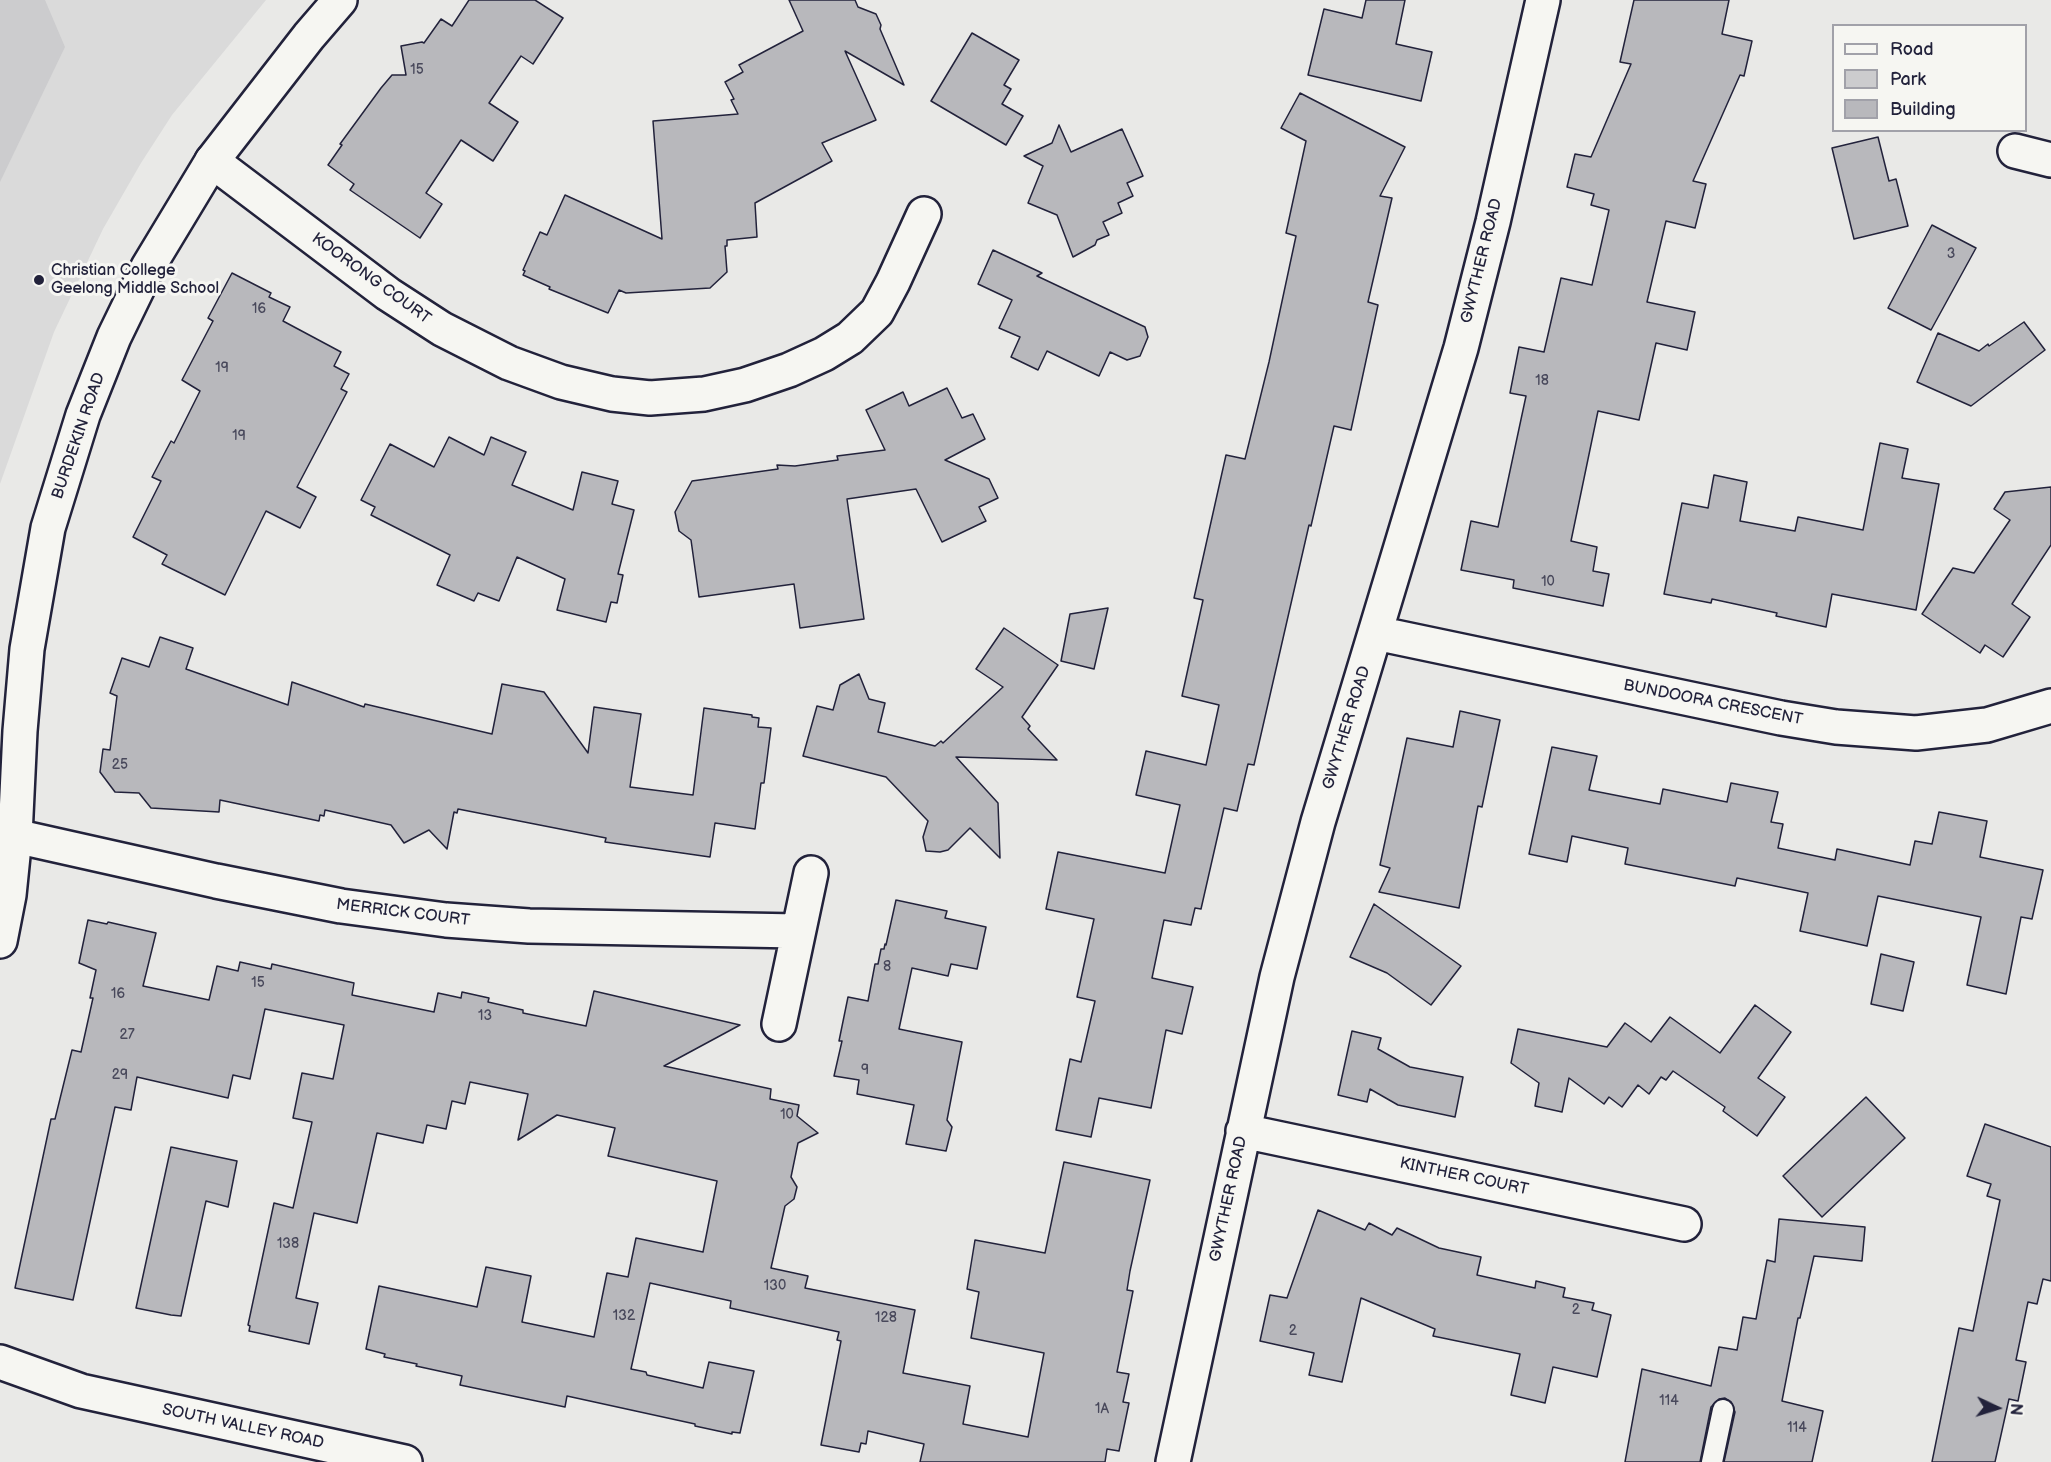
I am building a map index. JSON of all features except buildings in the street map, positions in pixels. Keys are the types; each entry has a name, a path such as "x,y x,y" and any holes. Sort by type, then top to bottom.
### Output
{"street":[{"name":"BURDEKIN ROAD","path":"0,941 9,895 11,819 27,650 48,528 83,415 114,337 148,267 212,161 309,36 340,0"},
{"name":"GWYTHER ROAD","path":"1173,1462 1277,977 1315,833 1461,348 1493,222 1543,0"},
{"path":"2015,151 2051,159"},
{"name":"KOORONG COURT","path":"212,161 388,294 442,329 509,363 561,382 612,394 650,398 704,394 745,385 824,354 850,338 877,312 924,214"},
{"name":"BUNDOORA CRESCENT","path":"1376,633 1781,718 1836,727 1916,733 1987,725 2051,706"},
{"name":"MERRICK COURT","path":"11,819 250,888 341,906 446,920 529,926 798,931"},
{"path":"779,1024 811,873"},
{"name":"KINTHER COURT","path":"1244,1131 1684,1224"},
{"name":"SOUTH VALLEY ROAD","path":"0,1362 81,1391 365,1458 405,1462"},
{"name":"SOUTH VALLEY ROAD","path":"0,1387 81,1391"}],"lane":[{"path":"1712,1462 1724,1410"}],"shaded area":[{"name":"Christian College Geelong Middle School","path":"0,0 266,0 172,115 103,229 54,332 0,484"}],"green space":[{"path":"0,0 45,0 65,47 0,182"}],"place":[{"name":"Christian College Geelong Middle School","path":"39,280"}]}
